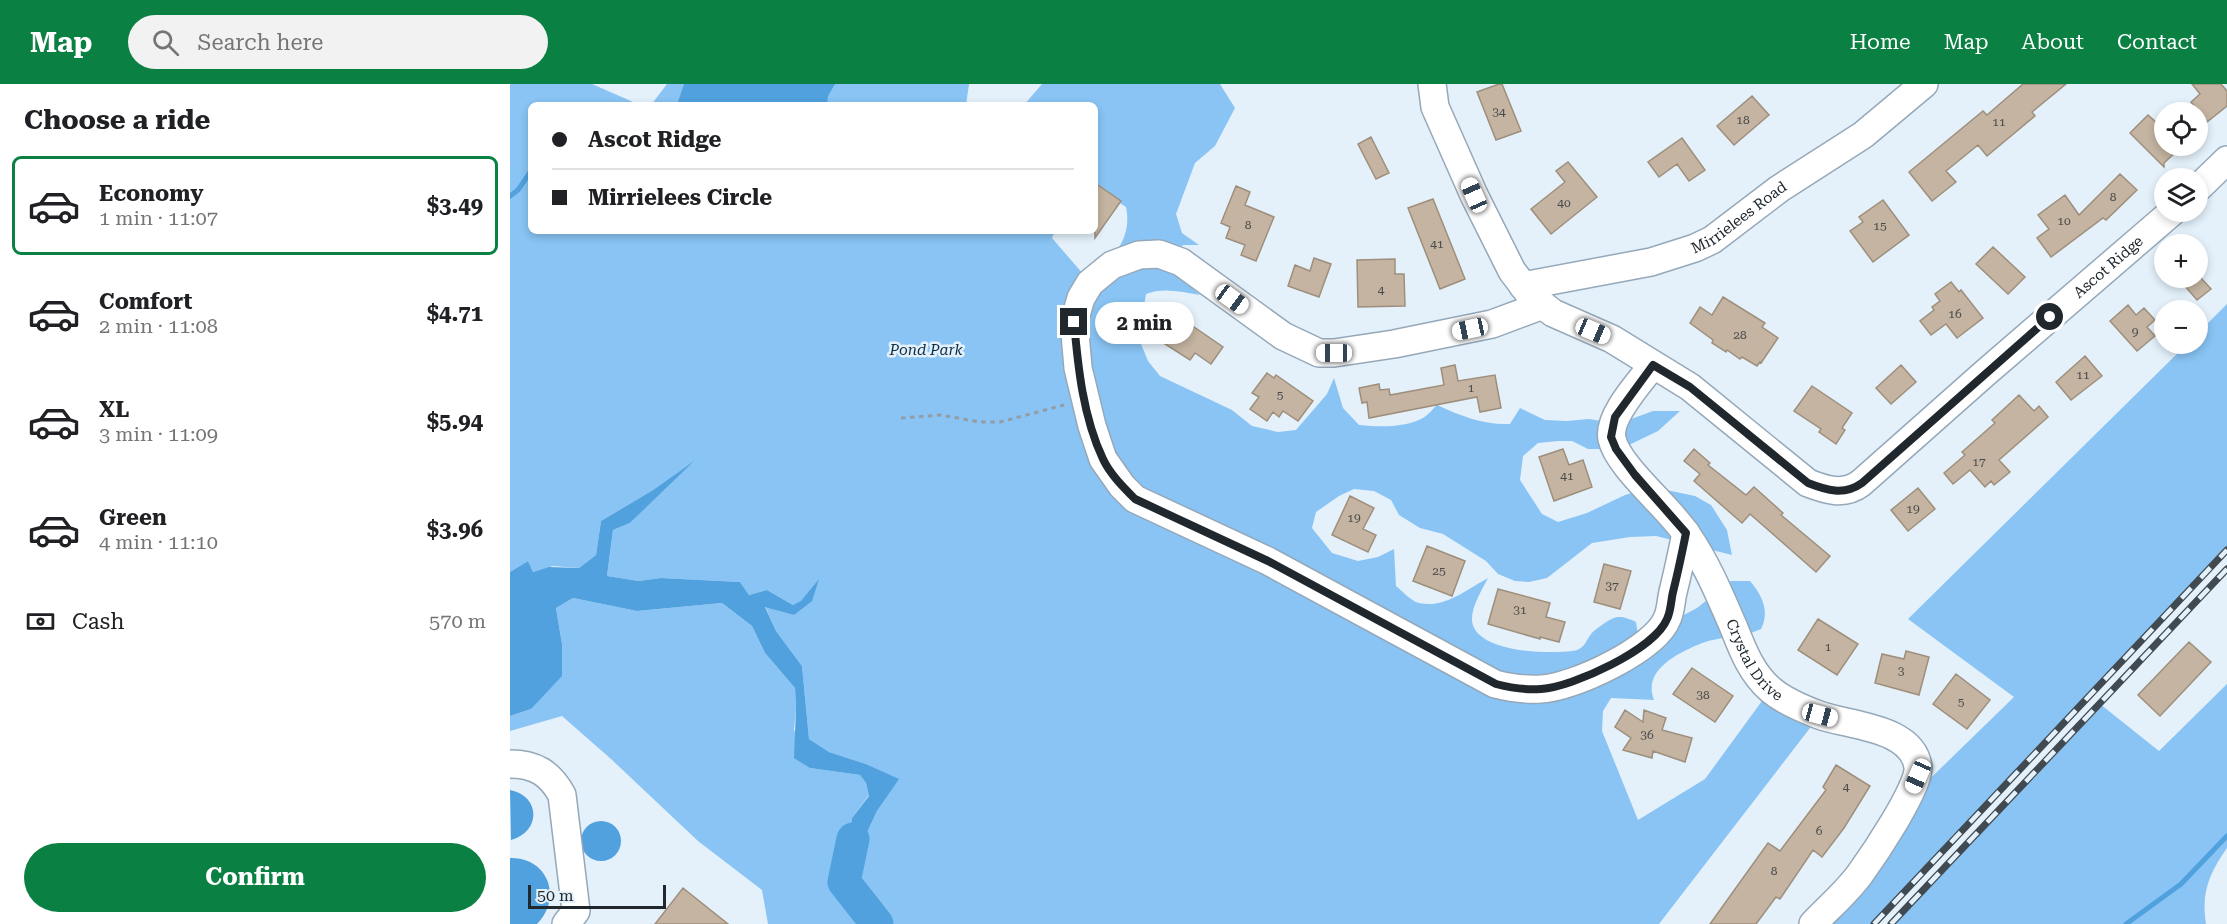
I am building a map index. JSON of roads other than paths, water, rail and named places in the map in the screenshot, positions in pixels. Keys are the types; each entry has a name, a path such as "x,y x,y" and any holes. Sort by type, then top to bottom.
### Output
{"street":[{"name":"Ascot Ridge","path":"1432,84 1435,107 1474,195 1512,271 1531,296 1564,318 1612,339 1690,387 1808,483 1829,491 1843,491 1862,483 2160,222"},
{"name":"Mirrielees Road","path":"1523,285 1651,262 1695,249 1712,240 1779,189 1863,135 1924,84"},
{"path":"2208,178 2227,160"},
{"path":"1543,305 1492,324 1394,344 1334,353 1318,353 1283,336 1181,262 1158,254 1139,255 1112,265 1090,283 1081,298 1074,322 1078,368 1085,401 1103,459 1122,486 1135,499 1268,561 1467,670 1496,684 1512,688 1542,689 1566,685 1603,669 1641,646 1656,634 1667,620 1686,533 1635,475 1616,449 1611,437 1615,417 1653,365"},
{"name":"Crystal Drive","path":"1686,533 1704,561 1751,668 1770,690 1820,715 1884,732 1897,738 1912,752 1918,766 1918,776 1906,802 1859,876 1813,924"},
{"path":"510,764 526,764 541,770 554,781 562,795 576,911 566,924"}],"waterway":[{"path":"510,196 518,190 528,175"},
{"path":"2126,924 2181,884 2227,836"},
{"path":"853,839 844,882 877,924"}],"railway":[{"path":"1874,924 2227,550"},
{"path":"1891,924 2227,569"}],"park label":[{"name":"Pond Park","path":"926,350"}]}
